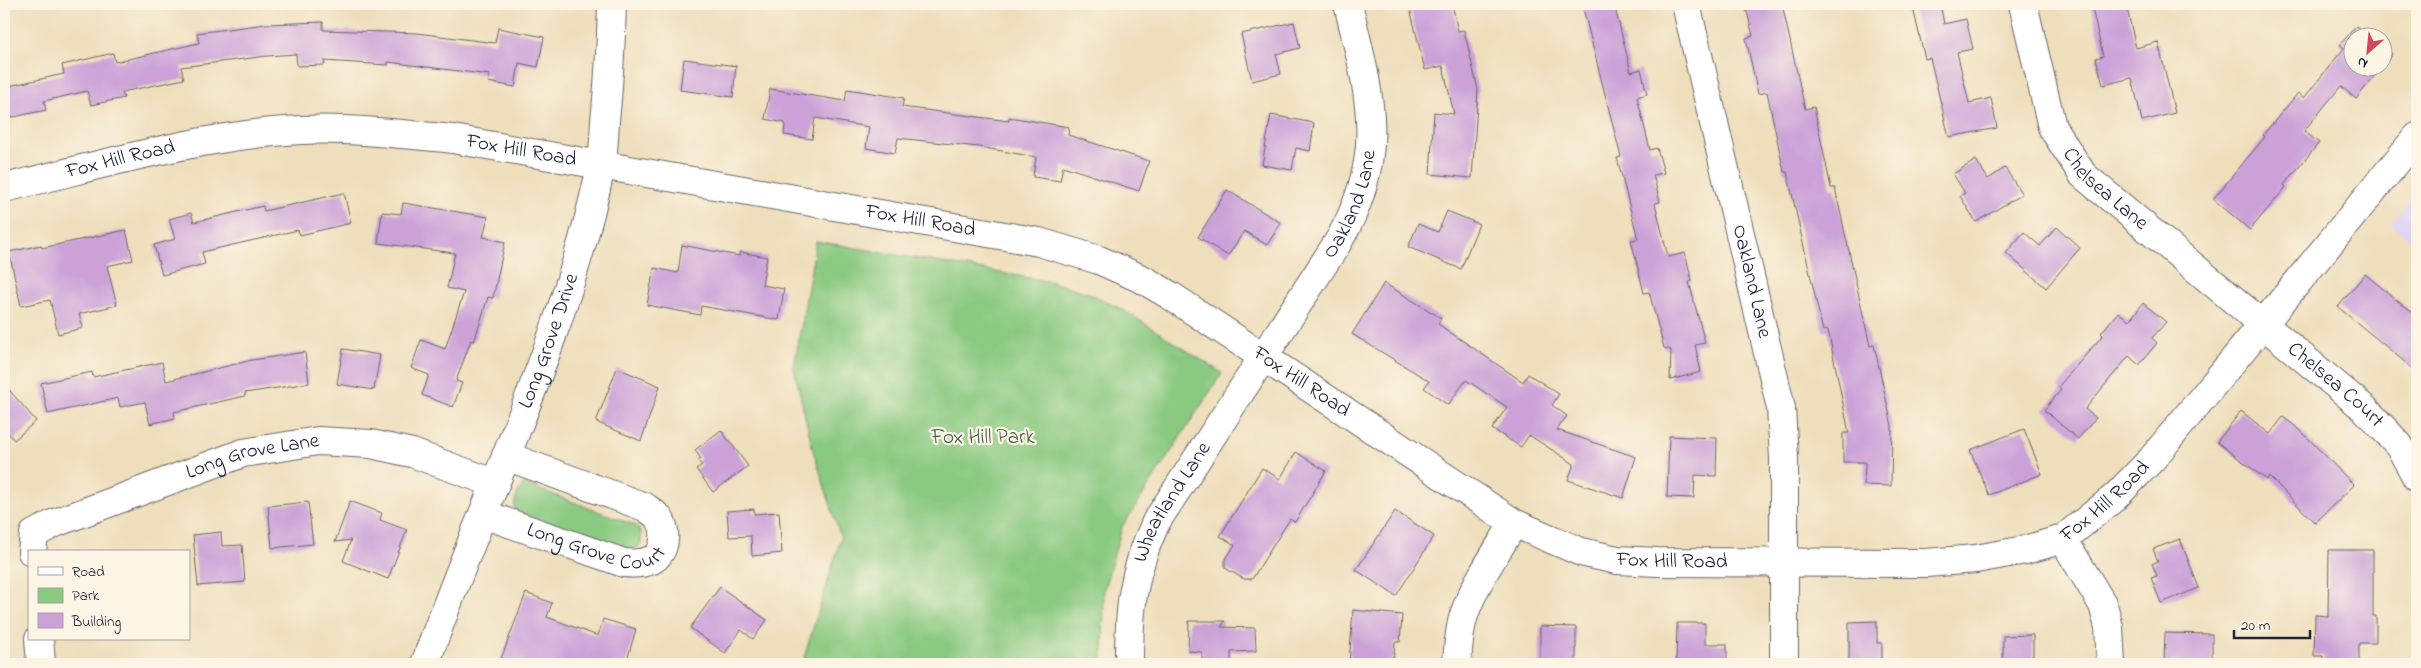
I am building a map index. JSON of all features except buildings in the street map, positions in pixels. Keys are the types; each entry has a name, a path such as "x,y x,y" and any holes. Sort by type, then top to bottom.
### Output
{"street":[{"name":"Long Grove Drive","path":"425,664 506,456 566,292 601,164 609,82 612,4"},
{"name":"Oakland Lane","path":"1264,357 1352,219 1364,188 1371,152 1372,120 1367,85 1348,4"},
{"name":"Oakland Lane","path":"1686,4 1780,408 1784,458 1784,664"},
{"name":"Chelsea Lane","path":"2023,4 2052,127 2074,164 2083,175 2262,325"},
{"name":"Fox Hill Road","path":"4,188 177,147 224,138 301,130 370,130 453,139 601,164 1062,247 1099,260 1144,280 1264,357 1514,523 1581,552 1617,560 1657,562 1926,563 1976,559 2025,550 2063,539 2131,482 2417,137"},
{"name":"Chelsea Court","path":"2262,325 2382,424 2399,445 2417,478"},
{"name":"Wheatland Lane","path":"1129,664 1131,601 1143,550 1156,522 1264,357"},
{"name":"Long Grove Lane","path":"32,550 34,534 54,523 243,453 291,444 318,441 371,444 412,453 494,483"},
{"name":"Long Grove Court","path":"483,514 624,563 640,564 654,559 663,546 664,532 658,518 645,508 506,456"},
{"path":"1457,664 1459,638 1464,615 1479,583 1514,523"},
{"path":"2063,539 2104,605 2109,627 2111,664"},
{"path":"39,640 41,664"}],"shaded area":[{"path":"2417,191 2417,245 2391,223"}],"green space":[{"name":"Fox Hill Park","path":"816,241 1048,281 1089,293 1125,311 1222,373 1122,527 1104,589 1103,664 802,664 841,538 812,447 794,368"},
{"path":"525,484 635,525 641,531 641,544 631,552 521,513 515,509 515,503 518,492"}]}
